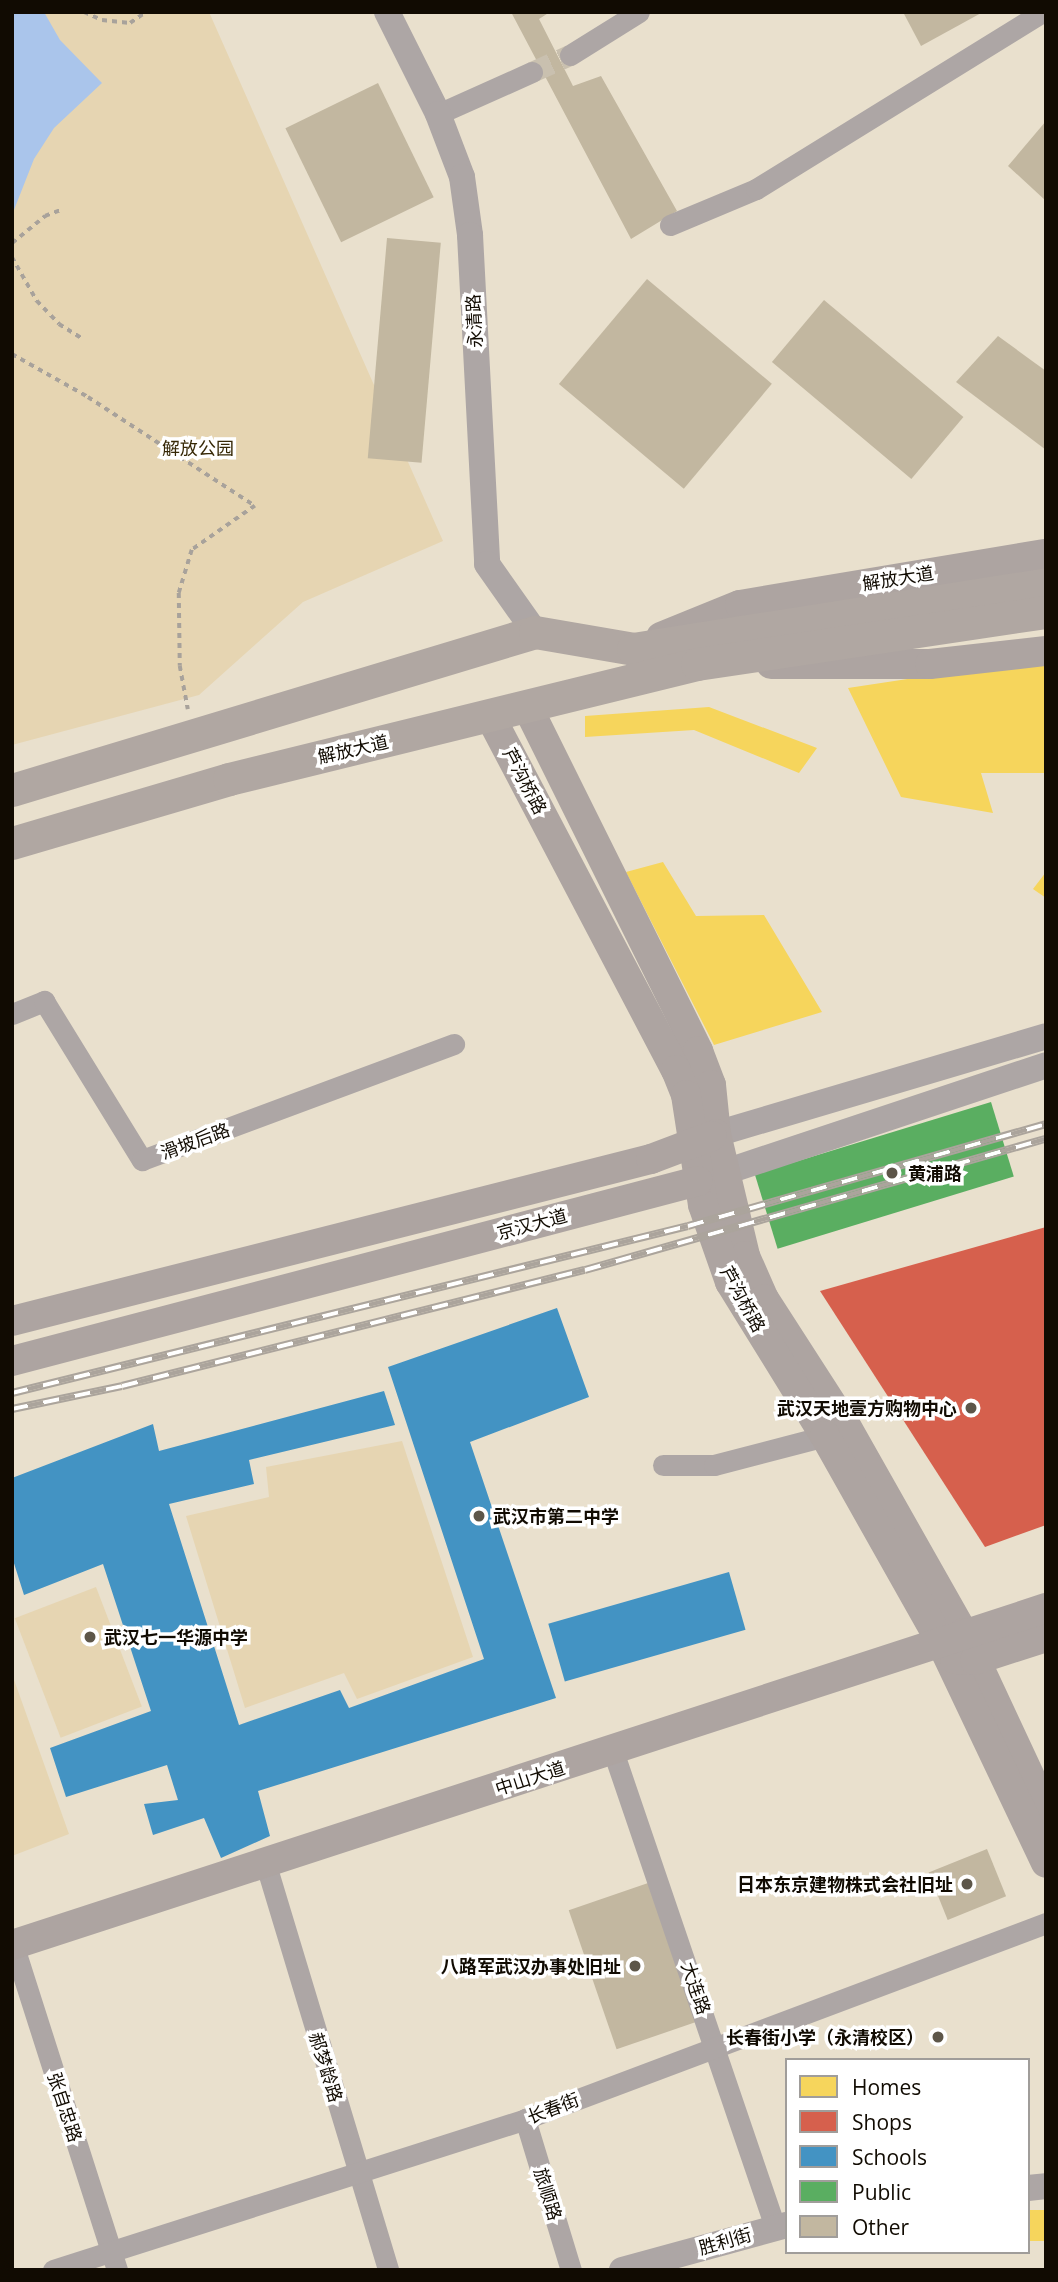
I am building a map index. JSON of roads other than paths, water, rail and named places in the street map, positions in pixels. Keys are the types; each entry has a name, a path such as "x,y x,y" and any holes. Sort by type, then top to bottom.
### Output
{"main road":[{"name":"解放大道","path":"633,649 740,605 1046,554"},
{"name":"解放大道","path":"12,790 535,632 633,649 1046,584"},
{"name":"解放大道","path":"12,843 229,779 528,708 697,664 1046,612"},
{"name":"解放大道","path":"697,664 930,664 1046,651"},
{"name":"芦沟桥路","path":"528,708 698,1051 710,1085 705,1139"},
{"name":"芦沟桥路","path":"490,716 671,1059 705,1139 712,1176 716,1248 730,1282 957,1649 1046,1863"},
{"name":"京汉大道","path":"12,1321 651,1159 705,1139"},
{"name":"芦沟桥路","path":"712,1176 764,1298 846,1426 957,1649 1046,1811"},
{"name":"京汉大道","path":"12,1361 712,1176"},
{"name":"中山大道","path":"13,1945 613,1751 957,1649 1046,1608"},
{"name":"中山大道","path":"957,1649 1046,1637"}],"street":[{"name":"永清路","path":"387,12 438,114 462,177 470,235 487,564 535,632"},
{"path":"570,55 639,12"},
{"path":"670,225 756,189 1043,12"},
{"path":"438,114 531,72"},
{"name":"滑坡后路","path":"12,1014 44,1002 142,1160 454,1044"},
{"name":"京汉大道","path":"705,1139 1046,1036"},
{"name":"京汉大道","path":"712,1176 1046,1065"},
{"path":"663,1465 714,1465 825,1436"},
{"name":"大连路","path":"613,1751 781,2226"},
{"name":"郝梦龄路","path":"266,1865 387,2270"},
{"name":"长春街","path":"53,2270 110,2249 525,2119 1046,1923"},
{"name":"张自忠路","path":"13,1945 117,2270"},
{"name":"旅顺路","path":"525,2119 571,2270"},
{"name":"胜利街","path":"622,2270 781,2226"}],"water":[{"path":"12,12 44,12 60,40 102,83 54,128 34,159 12,215"}],"tunnel":[{"path":"532,72 570,55"}],"railway":[{"path":"12,1393 688,1226 1046,1124"},
{"path":"12,1409 122,1386 585,1270 1046,1139"}],"place":[{"name":"黄浦路","path":"892,1173"},
{"name":"武汉天地壹方购物中心","path":"971,1408"},
{"name":"武汉市第二中学","path":"479,1516"},
{"name":"武汉七一华源中学","path":"90,1637"},
{"name":"日本东京建物株式会社旧址","path":"967,1884"},
{"name":"八路军武汉办事处旧址","path":"635,1966"},
{"name":"长春街小学（永清校区）","path":"938,2037"}],"park label":[{"name":"解放公园","path":"198,448"}]}
